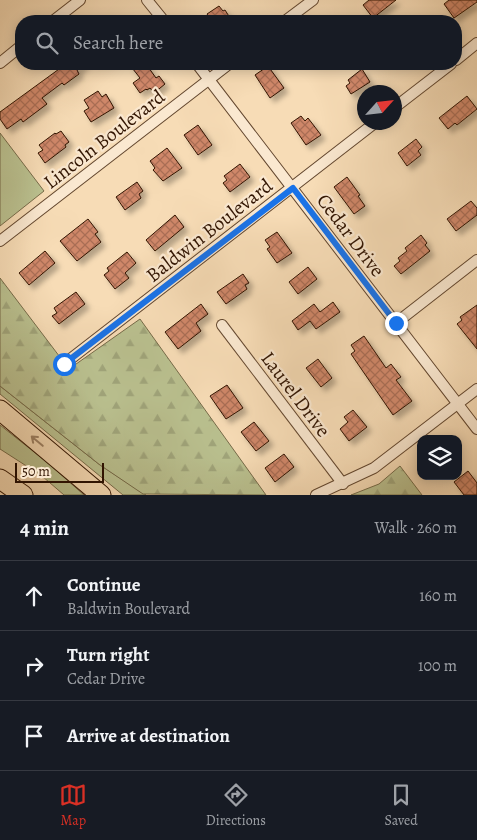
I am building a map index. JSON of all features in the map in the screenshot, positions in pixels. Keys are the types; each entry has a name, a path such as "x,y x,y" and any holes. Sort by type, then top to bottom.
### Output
{"highway":[{"path":"0,410 101,495"},
{"path":"0,479 23,495"}],"street":[{"path":"61,15 80,0"},
{"path":"147,0 159,15"},
{"path":"293,15 313,0"},
{"path":"462,55 477,43"},
{"path":"0,63 15,51"},
{"name":"Cedar Drive","path":"202,70 477,428"},
{"name":"Lincoln Boulevard","path":"0,241 221,70"},
{"path":"402,102 443,70"},
{"name":"Baldwin Boulevard","path":"64,364 366,130"},
{"path":"396,323 477,260"},
{"name":"Laurel Drive","path":"222,325 343,484"},
{"path":"316,495 374,468 477,389"}],"green space":[{"path":"0,133 44,191 0,226"},
{"path":"0,278 69,369 140,319 266,495 143,494 100,465 0,386"},
{"path":"0,386 100,465 146,495 123,495 0,394"},
{"path":"0,425 48,463 84,495 64,495 42,476 0,449"},
{"path":"400,466 422,495 351,495 379,484"}],"building":[{"path":"369,0 396,0 377,15 371,15 363,5"},
{"path":"449,0 477,0 477,2 458,15 452,15 444,4"},
{"path":"219,6 228,15 208,15"},
{"path":"58,70 77,70 79,74 64,85 62,83 42,98 47,104 23,122 21,119 7,129 0,119 0,112"},
{"path":"134,70 150,70 156,78 159,76 165,84 154,93 150,88 140,93 133,83 140,78"},
{"path":"262,70 271,70 284,88 270,98 255,75"},
{"path":"361,70 370,82 365,85 357,85 357,90 351,94 346,86 350,83 348,80"},
{"path":"98,91 102,97 106,94 114,108 91,122 84,111 89,108 84,100"},
{"path":"467,96 477,109 457,125 455,123 448,129 439,118"},
{"path":"301,116 305,121 308,118 321,135 306,145 291,123"},
{"path":"198,125 212,145 198,155 184,135"},
{"path":"61,131 69,142 65,145 66,147 45,163 38,153 43,150 39,145 55,133"},
{"path":"416,139 422,147 418,151 421,155 407,166 398,153"},
{"path":"167,148 182,168 163,181 153,170 155,168 150,161"},
{"path":"240,164 250,177 230,192 223,183 227,180 224,176"},
{"path":"347,177 360,195 358,196 365,206 354,214 334,187"},
{"path":"137,182 143,191 139,194 141,198 125,210 116,197"},
{"path":"471,201 477,208 477,215 456,231 447,219"},
{"path":"175,215 184,227 155,251 146,240"},
{"path":"88,219 98,232 95,234 101,242 77,261 60,241"},
{"path":"277,232 292,253 277,263 267,249 270,247 265,240"},
{"path":"421,235 430,251 401,274 394,266 400,261 398,258 407,251 405,248"},
{"path":"45,251 55,263 29,285 19,273"},
{"path":"127,252 136,263 125,273 129,278 115,289 104,275 109,271 107,268"},
{"path":"308,267 317,279 298,294 289,282"},
{"path":"243,274 249,283 245,285 247,289 226,304 217,292"},
{"path":"76,292 85,304 59,324 52,316 57,313 54,308"},
{"path":"333,302 340,312 316,329 310,321 298,330 292,321 314,304 320,312"},
{"path":"201,304 208,314 196,323 201,331 178,349 165,332"},
{"path":"477,305 477,349 457,324 462,320 460,317"},
{"path":"364,336 386,368 391,364 401,377 396,380 412,401 393,415 351,354 355,351 351,345"},
{"path":"318,359 332,378 321,387 306,368"},
{"path":"227,385 243,408 226,419 210,396"},
{"path":"353,410 367,427 349,441 340,429 348,422 344,417"},
{"path":"254,422 269,441 256,451 241,432"},
{"path":"284,454 294,467 275,482 265,468"},
{"path":"468,471 477,483 477,495 464,495 454,482 462,480 462,476"}],"route":[{"path":"64,364 293,188 396,323"}]}
